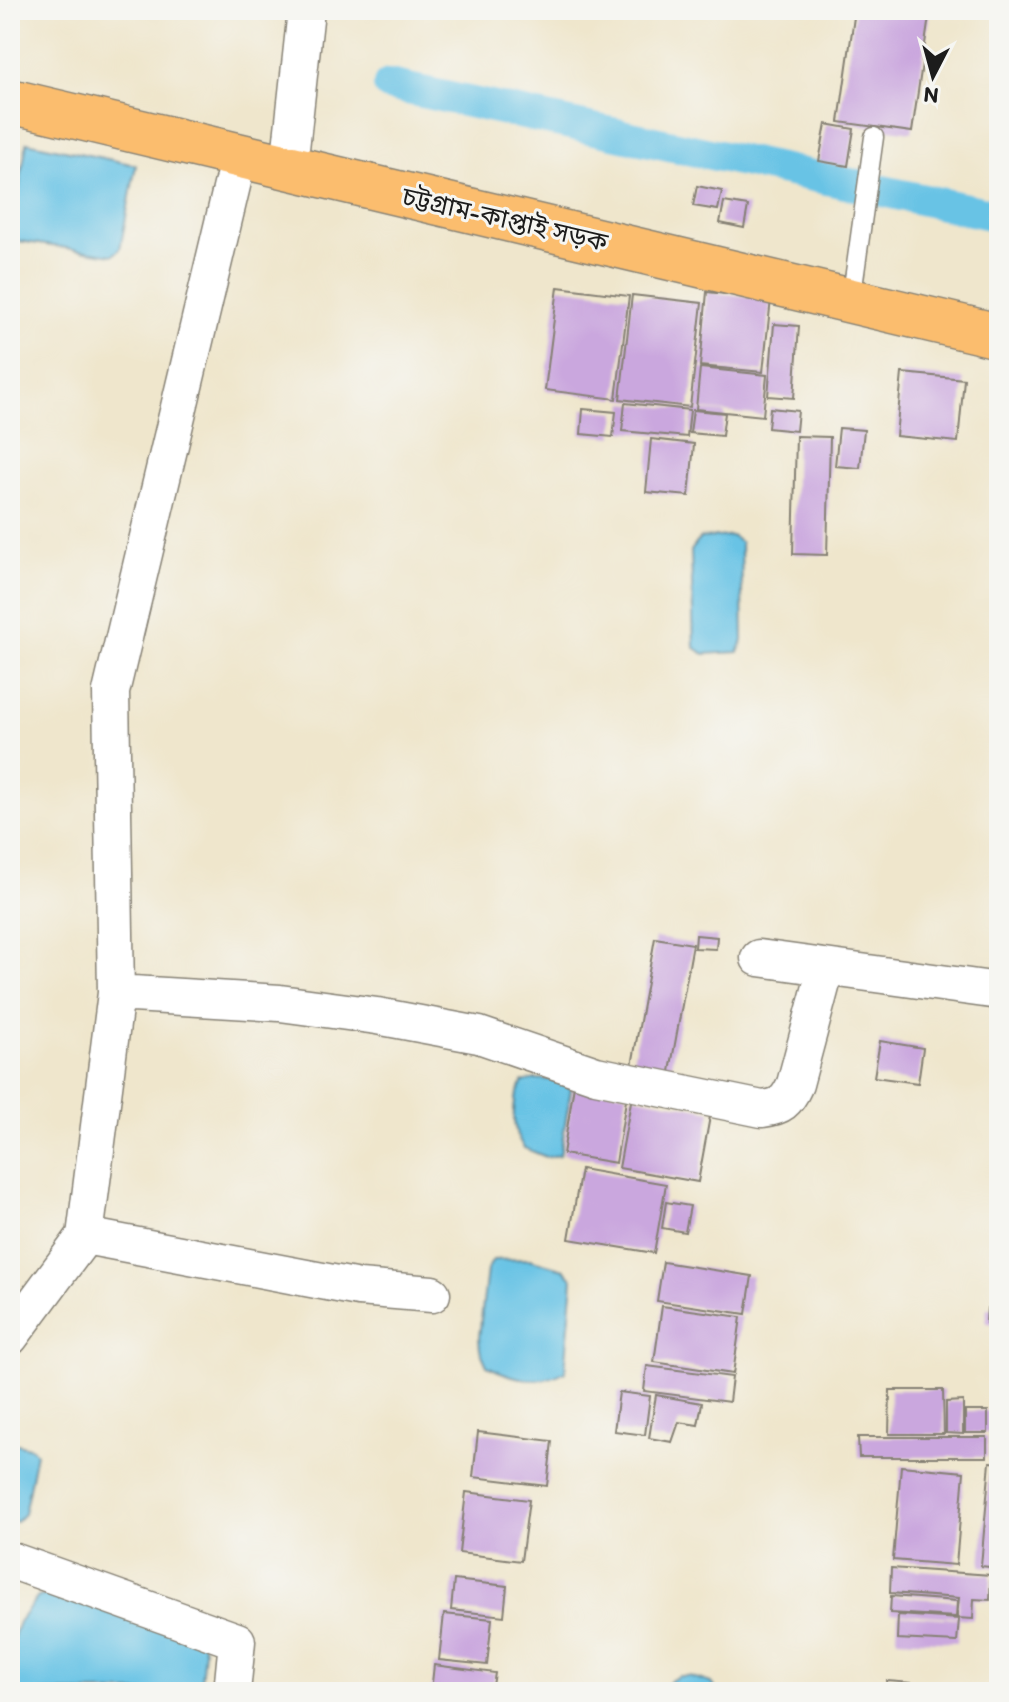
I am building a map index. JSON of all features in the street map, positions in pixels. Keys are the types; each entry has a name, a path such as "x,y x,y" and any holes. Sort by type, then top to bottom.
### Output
{"main road":[{"name":"চট্টগ্রাম-কাপ্তাই সড়ক","path":"10,101 999,336"}],"street":[{"path":"289,167 306,10"},
{"path":"10,1337 85,1236 116,993 111,692 239,156"},
{"path":"759,958 999,991"},
{"path":"116,993 280,1003 377,1016 479,1035 596,1075 762,1109 778,1108 788,1100 826,968"},
{"path":"85,1236 359,1288 432,1294"},
{"path":"10,1560 237,1641 232,1692"}],"lane":[{"path":"851,301 874,137"}],"water":[{"path":"27,142 136,165 120,249 113,255 19,241 11,233"},
{"path":"732,536 741,543 743,641 738,652 704,654 694,647 691,551 700,538"},
{"path":"558,1080 571,1089 560,1155 546,1157 524,1148 516,1132 514,1106 519,1090 523,1082"},
{"path":"529,1259 564,1269 573,1279 565,1371 536,1380 516,1377 487,1366 480,1350 479,1337 487,1270 493,1260"},
{"path":"10,1442 32,1448 36,1453 24,1514 16,1522 10,1521"},
{"path":"64,1591 199,1623 204,1650 200,1692 10,1692 10,1647 19,1622 38,1597"},
{"path":"679,1676 711,1683 717,1692 660,1692"}],"building":[{"path":"855,10 930,10 912,132 839,122"},
{"path":"826,124 854,129 848,166 819,161"},
{"path":"697,186 722,191 718,210 693,206"},
{"path":"724,202 748,206 744,228 720,223"},
{"path":"558,287 629,296 616,399 545,390"},
{"path":"707,292 771,299 763,372 700,366"},
{"path":"632,295 702,303 690,407 620,399"},
{"path":"774,324 799,326 794,398 768,396"},
{"path":"700,368 767,375 763,416 696,409"},
{"path":"902,373 964,379 958,442 896,436"},
{"path":"625,403 690,410 687,437 622,431"},
{"path":"770,408 798,411 796,431 768,428"},
{"path":"583,409 616,412 613,437 581,434"},
{"path":"693,410 725,413 722,436 690,433"},
{"path":"839,428 864,430 860,468 835,466"},
{"path":"796,436 830,437 827,555 793,554"},
{"path":"651,439 694,444 689,496 646,492"},
{"path":"696,935 717,937 716,949 695,948"},
{"path":"655,938 693,944 669,1077 631,1071"},
{"path":"880,1041 923,1048 918,1083 874,1077"},
{"path":"574,1085 627,1094 616,1163 563,1154"},
{"path":"632,1096 711,1111 698,1182 619,1168"},
{"path":"581,1169 666,1184 654,1253 569,1239"},
{"path":"666,1202 690,1206 685,1232 662,1228"},
{"path":"663,1262 752,1276 746,1314 657,1301"},
{"path":"662,1306 741,1317 733,1374 654,1362"},
{"path":"987,1308 999,1309 999,1324 986,1323"},
{"path":"647,1366 732,1377 729,1402 644,1391"},
{"path":"890,1390 943,1390 944,1434 889,1434"},
{"path":"619,1392 650,1396 645,1435 614,1431"},
{"path":"656,1395 702,1403 698,1425 679,1422 672,1442 649,1438"},
{"path":"963,1401 963,1434 946,1433 946,1402"},
{"path":"965,1411 988,1411 988,1433 965,1433"},
{"path":"478,1432 552,1441 547,1486 473,1477"},
{"path":"858,1437 987,1437 987,1457 859,1457"},
{"path":"990,1462 999,1463 999,1568 981,1566"},
{"path":"901,1466 964,1472 956,1565 893,1560"},
{"path":"466,1492 529,1500 521,1561 459,1553"},
{"path":"891,1568 991,1575 990,1600 974,1599 973,1619 957,1618 959,1598 890,1593"},
{"path":"454,1580 507,1586 504,1616 451,1610"},
{"path":"891,1596 957,1601 956,1617 890,1613"},
{"path":"444,1614 492,1619 487,1665 439,1660"},
{"path":"898,1615 959,1619 957,1642 897,1639"},
{"path":"434,1665 495,1673 492,1692 431,1692"},
{"path":"887,1681 924,1684 923,1692 886,1692"}],"waterway":[{"path":"389,85 999,216"}]}
